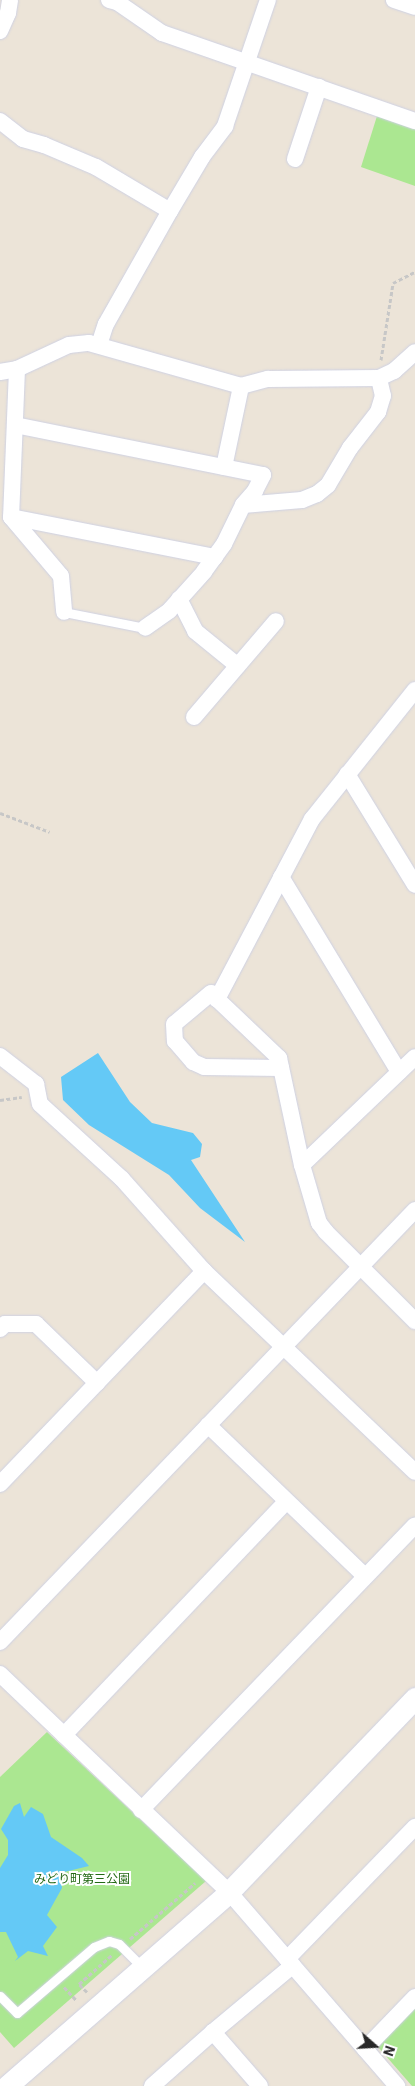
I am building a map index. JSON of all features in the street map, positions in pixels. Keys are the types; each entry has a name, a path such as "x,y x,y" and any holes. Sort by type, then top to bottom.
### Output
{"street":[{"path":"0,32 8,13 10,0"},
{"path":"109,0 117,2 162,33 415,121"},
{"path":"99,345 106,324 170,211 202,157 225,126 268,0"},
{"path":"394,0 415,7"},
{"path":"295,158 319,87"},
{"path":"0,121 23,139 96,167 170,211"},
{"path":"0,372 17,369 69,345 89,343 242,386 268,379 379,378 394,371 415,352"},
{"path":"17,369 11,517 61,576 64,612"},
{"path":"243,505 302,500 317,494 328,486 350,448 378,412 383,396 379,378"},
{"path":"224,467 242,386"},
{"path":"15,425 263,475 243,505 224,544 215,557 169,611 145,628"},
{"path":"11,517 215,557"},
{"path":"179,599 196,631 238,666"},
{"path":"194,717 276,621"},
{"path":"217,999 312,819 415,690"},
{"path":"347,774 415,885"},
{"path":"281,877 399,1072"},
{"path":"281,1068 204,1067 193,1062 175,1041 174,1024 211,994 279,1058 302,1165 320,1223 326,1232 415,1321"},
{"path":"0,1056 36,1084 40,1104 122,1179 178,1245 415,1472"},
{"path":"302,1165 415,1057"},
{"path":"0,1642 415,1210"},
{"path":"0,1484 204,1271"},
{"path":"0,1329 5,1324 36,1324 97,1383"},
{"path":"208,1425 365,1576"},
{"path":"64,1735 286,1502"},
{"path":"141,1810 415,1526"},
{"path":"0,1674 229,1892 397,2086"},
{"path":"7,2086 229,1892 415,1698"},
{"path":"152,2086 290,1962 415,1827"},
{"path":"365,2049 415,1997"},
{"path":"213,2032 260,2086"}],"lane":[{"path":"64,612 145,628"},
{"path":"0,1996 17,2013 102,1942 109,1941 122,1946 142,1968"}],"path":[{"path":"379,378 393,283 415,272"},
{"path":"0,813 50,832"},
{"path":"130,1939 193,1882 202,1883"},
{"path":"87,1993 79,1984 122,1946"},
{"path":"58,1980 77,2001"}],"green space":[{"path":"377,116 415,129 415,186 361,167"},
{"name":"みどり町第三公園","path":"47,1732 206,1881 14,2048 0,2032 0,1777"},
{"path":"415,2008 415,2086 412,2086 379,2048 382,2041"}],"water":[{"path":"98,1053 130,1102 152,1123 193,1133 202,1144 200,1157 191,1160 245,1242 200,1208 169,1175 89,1125 63,1100 61,1077"},
{"path":"20,1803 24,1817 31,1807 43,1814 51,1837 82,1858 89,1866 60,1873 62,1888 47,1915 57,1927 43,1946 48,1956 28,1951 15,1961 18,1957 6,1932 0,1932 0,1868 8,1855 8,1840 1,1829 14,1806"}]}
